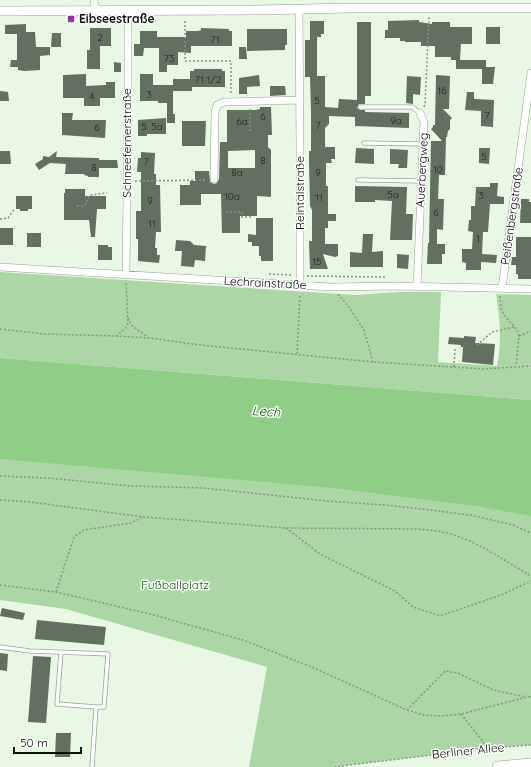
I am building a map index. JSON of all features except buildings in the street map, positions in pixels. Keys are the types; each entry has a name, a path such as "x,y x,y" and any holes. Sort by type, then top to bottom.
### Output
{"main road":[{"name":"Berliner Allee","path":"498,767 531,764"}],"street":[{"path":"94,0 96,10"},
{"path":"0,11 299,9 350,4 412,4 430,8 531,8"},
{"name":"Reintalstraße","path":"299,9 300,285"},
{"name":"Schneefernerstraße","path":"126,275 128,10"},
{"name":"Peißenbergstraße","path":"502,288 528,130 531,73"},
{"path":"214,179 216,108 220,103 300,100"},
{"name":"Auerbergweg","path":"417,286 424,122 420,113"},
{"name":"Lechrainstraße","path":"0,267 331,287 417,286 531,289"}],"lane":[{"path":"360,107 412,107 420,113"},
{"path":"364,143 423,144"},
{"path":"358,180 422,181"},
{"path":"0,647 30,651 61,652 108,654 104,707 57,704 61,652"},
{"path":"92,767 96,707"}],"path":[{"path":"420,113 425,104 430,8"},
{"path":"184,21 185,61 231,61 231,102"},
{"path":"250,101 250,132"},
{"path":"127,181 214,179"},
{"path":"77,206 84,206 90,194 107,193"},
{"path":"0,219 8,218 14,210"},
{"path":"226,212 242,212 242,217 253,217"},
{"path":"116,336 126,328 128,316 126,275"},
{"path":"300,275 386,277"},
{"path":"297,354 300,285"},
{"path":"331,287 350,307 364,330 373,362"},
{"path":"502,288 500,296 501,309 515,327 519,336 516,366"},
{"path":"128,316 131,325 150,338"},
{"path":"477,345 492,332 515,327"},
{"path":"0,329 44,334 150,338 200,345 373,362 484,369 531,366"},
{"path":"519,336 531,331"},
{"path":"454,366 455,348"},
{"path":"0,476 48,478 130,486 204,488 432,510 471,515 513,525 531,533"},
{"path":"0,500 30,502 144,516 286,528 417,529 437,531 477,544 531,576"},
{"path":"56,592 74,537 84,530 131,524 144,516"},
{"path":"286,528 320,554 395,591 412,607 440,616 501,595 531,581"},
{"path":"0,585 56,592 150,614 243,640 314,668 407,710 424,715 435,716 461,714 531,696"},
{"path":"407,710 445,671 458,673 494,690 528,697"},
{"path":"461,714 488,748"},
{"name":"Berliner Allee","path":"334,767 488,748 531,745"}],"green space":[{"path":"0,272 356,295 399,292 441,292 438,362 497,366 500,348 500,330 496,294 531,295 531,400 0,358"},
{"name":"Fußballplatz","path":"0,458 217,470 531,507 531,745 488,748 334,767 249,767 267,667 66,609 0,600"}],"water":[{"name":"Lech","path":"0,358 531,400 531,516 476,506 333,488 0,459"}],"place":[{"name":"Eibseestraße","path":"71,19"}]}
